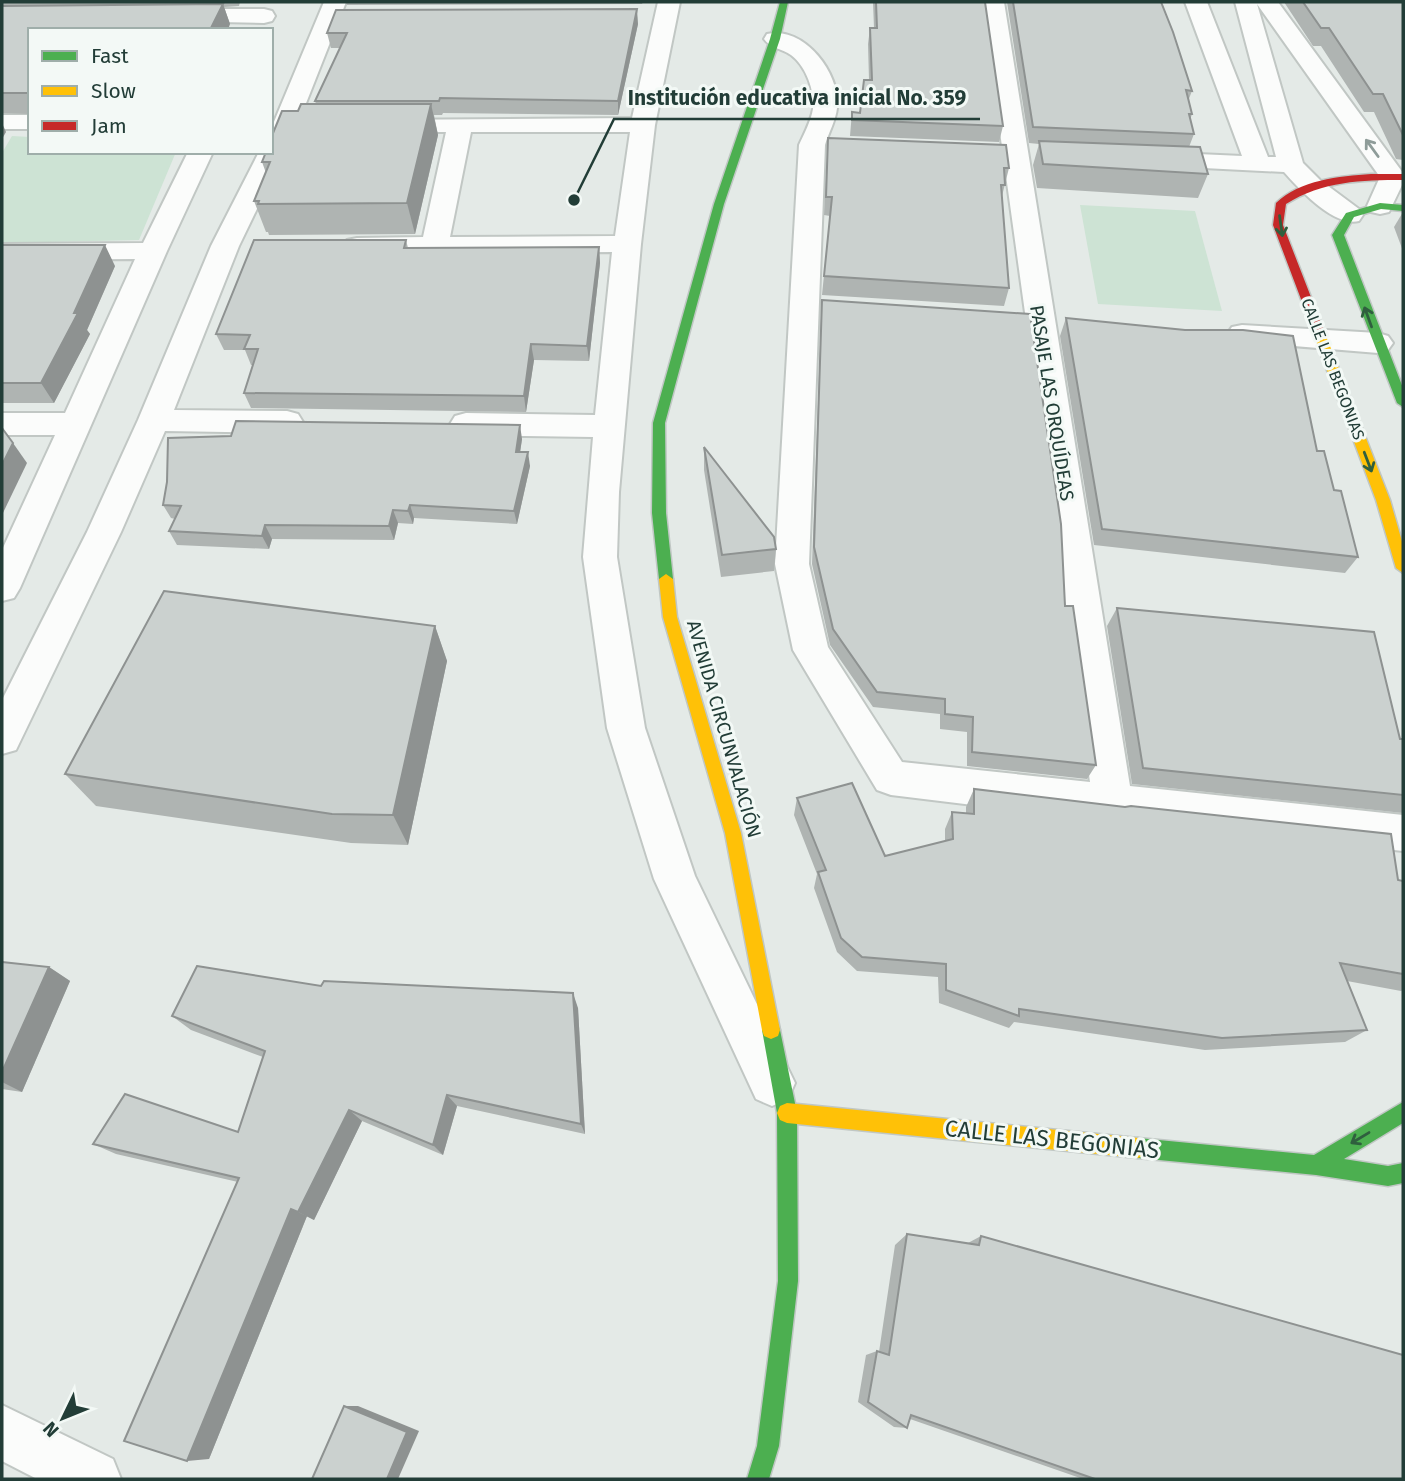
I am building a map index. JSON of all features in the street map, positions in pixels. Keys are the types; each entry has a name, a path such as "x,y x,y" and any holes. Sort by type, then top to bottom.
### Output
{"main road":[{"name":"AVENIDA CIRCUNVALACIÓN","path":"758,1479 768,1446 788,1281 787,1114 733,833 670,617 659,513 659,423 719,204 775,39 784,2"},
{"name":"CALLE LAS BEGONIAS","path":"1398,177 1336,181 1296,190 1281,203 1278,225 1383,500 1403,568"},
{"path":"1392,207 1350,215 1338,235 1403,403"},
{"path":"1316,1165 1403,1112"},
{"name":"CALLE LAS BEGONIAS","path":"787,1114 1316,1165 1398,1177"}],"street":[{"name":"PASAJE LAS ORQUÍDEAS","path":"993,2 1113,804"},
{"path":"1196,2 1258,164"},
{"path":"1246,2 1292,165 1311,186 1350,215"},
{"path":"1267,2 1398,177 1392,207"},
{"path":"2,738 104,532 154,420 239,246 341,10"},
{"path":"658,10 628,244 603,492 600,557 626,728 675,879 787,1114"},
{"path":"153,16 264,16"},
{"path":"775,39 798,50 812,61 822,85 825,108 820,306 792,564 811,650 891,778 1113,804 1403,833"},
{"path":"2,122 28,122"},
{"path":"352,125 643,125"},
{"path":"435,246 460,125"},
{"path":"2,588 153,251 200,154"},
{"path":"1124,159 1292,165"},
{"path":"337,246 628,244"},
{"path":"2,252 153,251"},
{"path":"1214,332 1378,343"},
{"path":"154,420 320,422"},
{"path":"2,424 76,424"},
{"path":"431,424 611,426"},
{"path":"2,1432 93,1479"}],"green space":[{"path":"12,136 28,137 28,154 175,154 139,240 2,243 2,153"},
{"path":"1080,205 1195,211 1222,311 1098,304"}],"building":[{"path":"876,2 985,2 1003,126 852,120 852,112 860,113 864,80 872,80 870,28 877,28"},
{"path":"1013,2 1161,2 1192,91 1186,90 1194,134 1033,127"},
{"path":"1303,2 1403,2 1403,135 1383,94 1373,94 1329,28 1321,28"},
{"path":"223,4 211,28 28,28 28,93 2,93 2,6"},
{"path":"637,9 618,101 440,98 439,101 315,101 347,33 327,33 336,10"},
{"path":"301,104 431,104 407,203 258,204 259,201 254,201 270,162 262,162 265,154 273,154 273,133 282,111 298,111"},
{"path":"828,138 1006,145 1009,168 1004,168 1005,185 1001,185 1009,288 824,276 832,197 826,197"},
{"path":"1039,141 1200,147 1208,174 1043,164"},
{"path":"254,240 406,240 404,248 599,247 587,346 531,344 524,396 244,393 258,349 244,349 250,335 216,334"},
{"path":"2,245 105,245 74,313 78,313 41,383 2,383"},
{"path":"822,300 1030,314 1061,524 1065,606 1073,606 1096,765 972,752 973,717 945,714 945,699 877,692 833,629 814,547"},
{"path":"1066,318 1185,330 1243,330 1293,336 1317,451 1324,451 1334,490 1341,491 1358,557 1102,529"},
{"path":"236,421 520,425 516,452 528,452 514,511 410,505 408,511 393,510 389,526 265,525 262,536 169,531 181,506 163,505 167,482 168,438 231,436"},
{"path":"2,428 13,443 2,465"},
{"path":"704,447 774,537 776,549 722,555"},
{"path":"164,591 435,626 393,815 332,814 65,774"},
{"path":"1117,608 1374,632 1400,739 1403,739 1403,795 1143,768"},
{"path":"852,783 885,856 953,839 952,812 974,814 974,789 1391,834 1398,880 1403,881 1403,974 1340,963 1367,1030 1222,1038 1019,1009 1019,1016 946,990 946,964 862,957 841,938 818,872 826,870 797,798"},
{"path":"2,962 49,967 2,1072"},
{"path":"197,966 321,986 324,981 573,993 581,1124 447,1095 433,1145 349,1110 298,1212 291,1209 187,1461 124,1441 239,1178 93,1144 125,1094 238,1132 265,1051 172,1016"},
{"path":"907,1234 979,1245 981,1236 1403,1355 1403,1479 1095,1479 911,1415 907,1428 868,1402 877,1351 889,1355"},
{"path":"344,1406 407,1432 387,1479 312,1479"}],"traffic: fast":[{"path":"666,579 659,513 659,423 719,204 775,39 784,2"},
{"path":"1403,208 1380,206 1350,215 1338,235 1403,403"},
{"path":"758,1479 768,1446 788,1281 787,1113 771,1030"},
{"path":"1316,1165 1403,1112"},
{"path":"1138,1148 1316,1165 1388,1176 1403,1173"}],"traffic: slow":[{"path":"1317,328 1383,500 1403,568"},
{"path":"666,579 670,617 733,833 771,1030"},
{"path":"787,1113 1138,1148"}],"traffic: jam":[{"path":"1317,328 1278,225 1281,203 1295,194 1324,183 1355,178 1403,177"}],"place":[{"name":"Institución educativa inicial No. 359","path":"574,200"}]}
